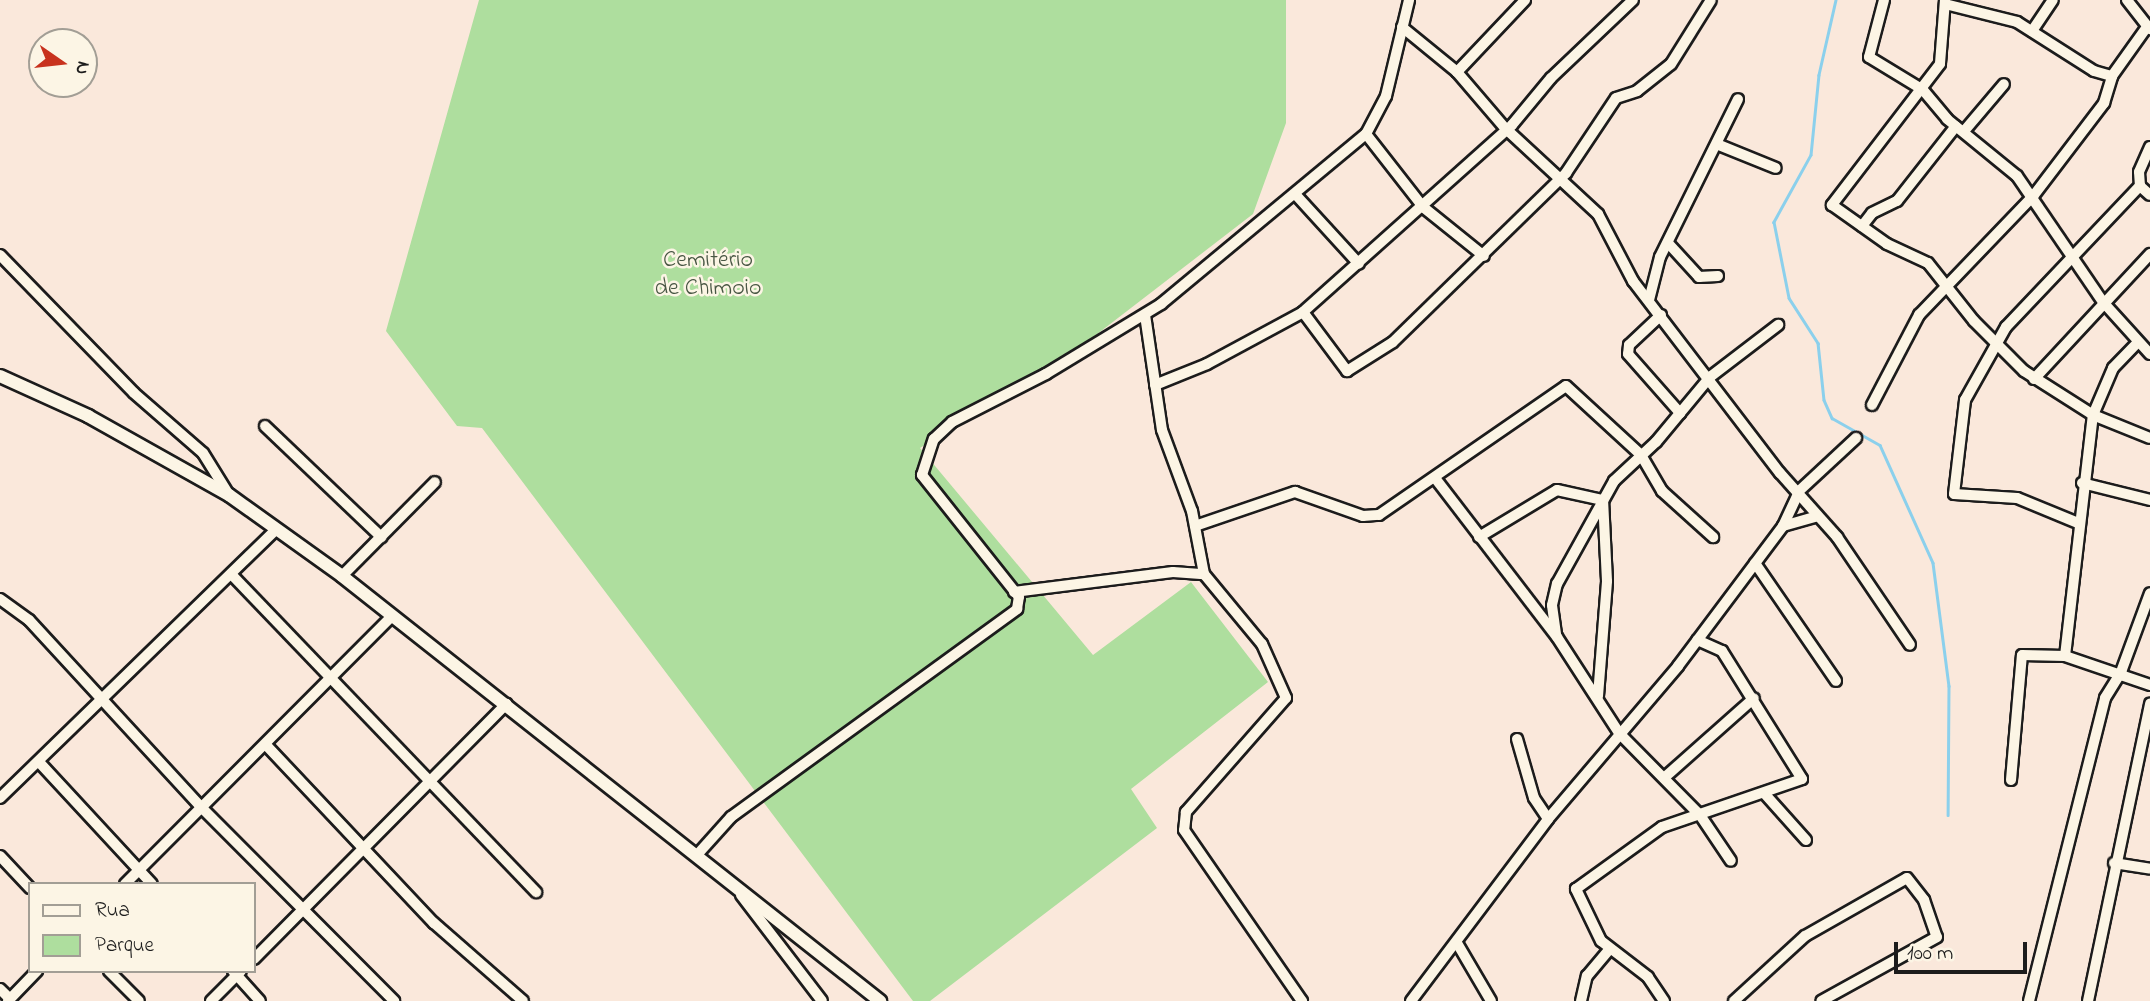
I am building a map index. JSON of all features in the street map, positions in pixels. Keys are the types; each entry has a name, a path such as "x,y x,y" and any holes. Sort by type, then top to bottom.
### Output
{"street":[{"path":"696,856 731,817 1017,609 1014,592 922,475 929,448 951,422 1046,374 1145,315 1296,195 1366,134 1386,96 1409,0"},
{"path":"1457,72 1525,0"},
{"path":"1155,385 1242,347 1303,312 1423,207 1633,0"},
{"path":"1303,312 1343,369 1350,370 1393,342 1484,257 1589,145 1616,98 1637,92 1671,64 1712,0"},
{"path":"1884,0 1869,57 1923,90 1960,128 2034,195 2103,302 2150,354"},
{"path":"2032,31 2053,0"},
{"path":"1871,405 1919,315 2034,195 2104,103 2112,76 2149,28 2127,0"},
{"path":"2136,10 2145,0"},
{"path":"2112,76 2007,19 1945,2 1943,55 1923,90 1832,202 1887,244 1914,254 1949,283 1994,344 2034,379 2092,415 2150,438"},
{"path":"1402,27 1457,72 1505,128 1598,214 1626,270 1818,516 1910,645"},
{"path":"1862,226 1872,213 1897,201 1960,128 2004,84"},
{"path":"1649,300 1668,243 1719,145 1738,99"},
{"path":"1366,134 1423,207 1484,257"},
{"path":"1719,145 1776,168"},
{"path":"2078,523 2017,498 1960,497 1952,490 1968,387 1994,344 2140,186 2141,161 2150,147"},
{"path":"2140,186 2150,195"},
{"path":"1296,195 1359,264"},
{"path":"1668,243 1699,277 1717,276"},
{"path":"0,254 144,404 203,453 229,495"},
{"path":"2034,379 2150,254"},
{"path":"1145,315 1161,430 1195,526 1204,574 1262,643 1286,698 1186,812 1184,830 1302,1001"},
{"path":"1661,315 1627,348 1680,413"},
{"path":"1557,637 1553,596 1603,500 1710,377 1778,325"},
{"path":"2065,656 2082,483 2092,415 2113,368 2138,342"},
{"path":"0,376 99,422 229,495 277,529 342,576 506,704 880,1001"},
{"path":"1195,526 1295,492 1371,517 1435,478 1566,386 1641,455 1662,491 1713,537"},
{"path":"265,426 381,537"},
{"path":"1411,1001 1548,819 1697,640 1783,526 1799,491 1856,438"},
{"path":"1435,478 1557,637 1598,696 1619,733 1700,815 1731,861"},
{"path":"342,576 435,482"},
{"path":"2082,483 2150,500"},
{"path":"1479,537 1557,490 1603,500"},
{"path":"1598,696 1607,587 1603,500"},
{"path":"1783,526 1818,516"},
{"path":"0,798 277,529"},
{"path":"1755,563 1836,681"},
{"path":"1014,592 1172,572 1204,574"},
{"path":"230,574 332,676 428,785 536,892"},
{"path":"2029,1001 2105,698 2121,672 2150,593"},
{"path":"1,602 29,620 203,809 394,1001"},
{"path":"127,882 203,809 392,616"},
{"path":"1664,1001 1648,977 1610,949 1576,889 1662,827 1799,783 1802,775 1722,651 1697,640"},
{"path":"2011,780 2022,654 2065,656 2121,672 2150,685"},
{"path":"1664,778 1754,698"},
{"path":"2088,1001 2114,863 2150,703"},
{"path":"256,957 506,704"},
{"path":"1517,739 1534,798 1548,819"},
{"path":"266,745 434,923 523,1001"},
{"path":"38,762 150,882"},
{"path":"1764,793 1805,840"},
{"path":"0,856 28,886"},
{"path":"2114,863 2150,869"},
{"path":"1734,1001 1805,936 1907,878 1924,900 1937,937 1826,1000"},
{"path":"740,892 822,1001"},
{"path":"1457,943 1491,1001"},
{"path":"1581,1001 1587,976 1610,949"},
{"path":"0,989 9,1000 35,973"},
{"path":"111,973 139,1001"},
{"path":"211,1001 237,973 260,1001"}],"green space":[{"name":"Cemitério de Chimoio","path":"479,0 1286,0 1286,123 1253,214 1092,338 920,448 1093,655 1191,582 1268,682 1131,789 1157,828 930,1001 913,1001 482,428 457,426 386,331"}],"waterway":[{"path":"1836,0 1819,75 1811,155 1774,222 1789,298 1818,343 1824,400 1832,418 1880,445 1933,563 1949,686 1948,815"}]}
